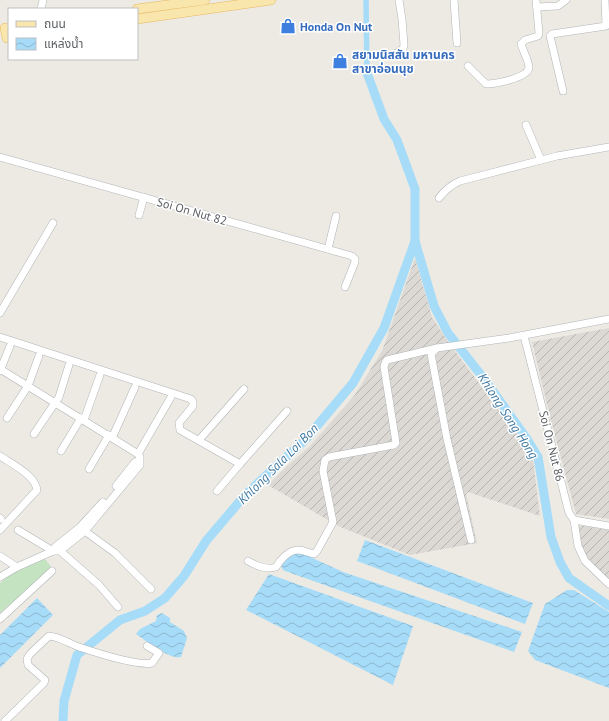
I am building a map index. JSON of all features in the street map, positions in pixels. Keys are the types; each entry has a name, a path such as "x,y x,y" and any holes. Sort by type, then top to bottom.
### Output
{"main road":[{"path":"138,9 205,0"},
{"path":"138,19 271,0"},
{"path":"5,28 5,38"}],"street":[{"path":"395,54 403,49 404,45 399,0"},
{"path":"454,0 457,44"},
{"path":"468,66 486,84 492,84 524,75 529,66 521,44 525,40 538,36 537,4 558,6 566,0"},
{"path":"563,91 550,36 552,34 607,26 605,0"},
{"path":"526,125 542,160"},
{"path":"439,198 447,189 460,181 542,160 609,147"},
{"name":"Soi On Nut 82","path":"0,157 352,256 355,259 345,287"},
{"path":"139,215 144,197"},
{"path":"328,249 336,216"},
{"path":"0,313 53,223"},
{"path":"248,561 257,566 271,569 276,567 279,562 290,552 298,550 314,554 318,551 333,522 323,471 325,460 328,457 394,445 396,443 384,367 387,360 437,348 524,336 609,319"},
{"path":"0,336 190,399 194,402 193,406 180,423 180,430 240,464"},
{"name":"Soi On Nut 86","path":"524,336 569,513 574,520 578,546 585,561 609,584"},
{"path":"10,346 0,370 83,419 139,458"},
{"path":"437,348 431,354 431,357 447,439 471,540"},
{"path":"7,418 28,386 39,356"},
{"path":"34,434 59,397 69,364"},
{"path":"61,451 83,419 100,375"},
{"path":"89,468 110,437 135,387"},
{"path":"199,440 244,389"},
{"path":"0,577 17,566 56,549 82,529 140,465 139,458 171,398"},
{"path":"217,491 287,411"},
{"path":"0,456 31,478 37,485 37,490 0,530"},
{"path":"574,520 609,526"},
{"path":"82,529 114,553 151,589"},
{"path":"18,530 56,549 99,585 118,607"},
{"path":"0,556 17,566"},
{"path":"0,618 52,571"},
{"path":"5,721 46,680 28,665 27,659 30,654 49,636 56,637 78,646 123,660 147,664 152,663 159,653 147,646"}],"shaded area":[{"path":"415,258 432,317 449,343 528,449 533,459 540,516 468,492 466,494 477,543 410,555 338,526 268,485 309,447 354,396 382,351"},
{"path":"609,328 609,519 576,514 532,342"},
{"path":"576,525 609,530 609,581 587,561 582,549"}],"green space":[{"path":"45,559 52,568 0,613 0,583 17,569"}],"water":[{"path":"365,540 533,603 525,624 357,561"},
{"path":"293,549 343,572 522,632 514,652 285,571 281,565"},
{"path":"269,574 413,626 393,685 246,610"},
{"path":"567,590 574,590 609,612 609,688 535,660 528,651 545,604"},
{"path":"37,598 53,615 0,668 0,635"},
{"path":"162,613 170,618 170,622 184,631 187,638 181,657 171,656 165,653 136,634 140,629 156,621 157,615"}],"waterway":[{"name":"Khlong Sala Loi Bon","path":"366,0 367,73"},
{"name":"Khlong Sala Loi Bon","path":"63,721 64,701 77,655 120,620 145,611 165,598 184,576 206,541 246,494 306,439 353,383 384,328 415,241 415,189 397,140 384,119 367,73"},
{"name":"Khlong Song Hong","path":"415,241 434,306 448,333 485,380 538,457 551,537 560,562 569,578 609,606"}],"place":[{"name":"Honda On Nut","path":"288,26"},
{"name":"สยามนิสสัน มหานคร สาขาอ่อนนุช","path":"340,61"}]}
